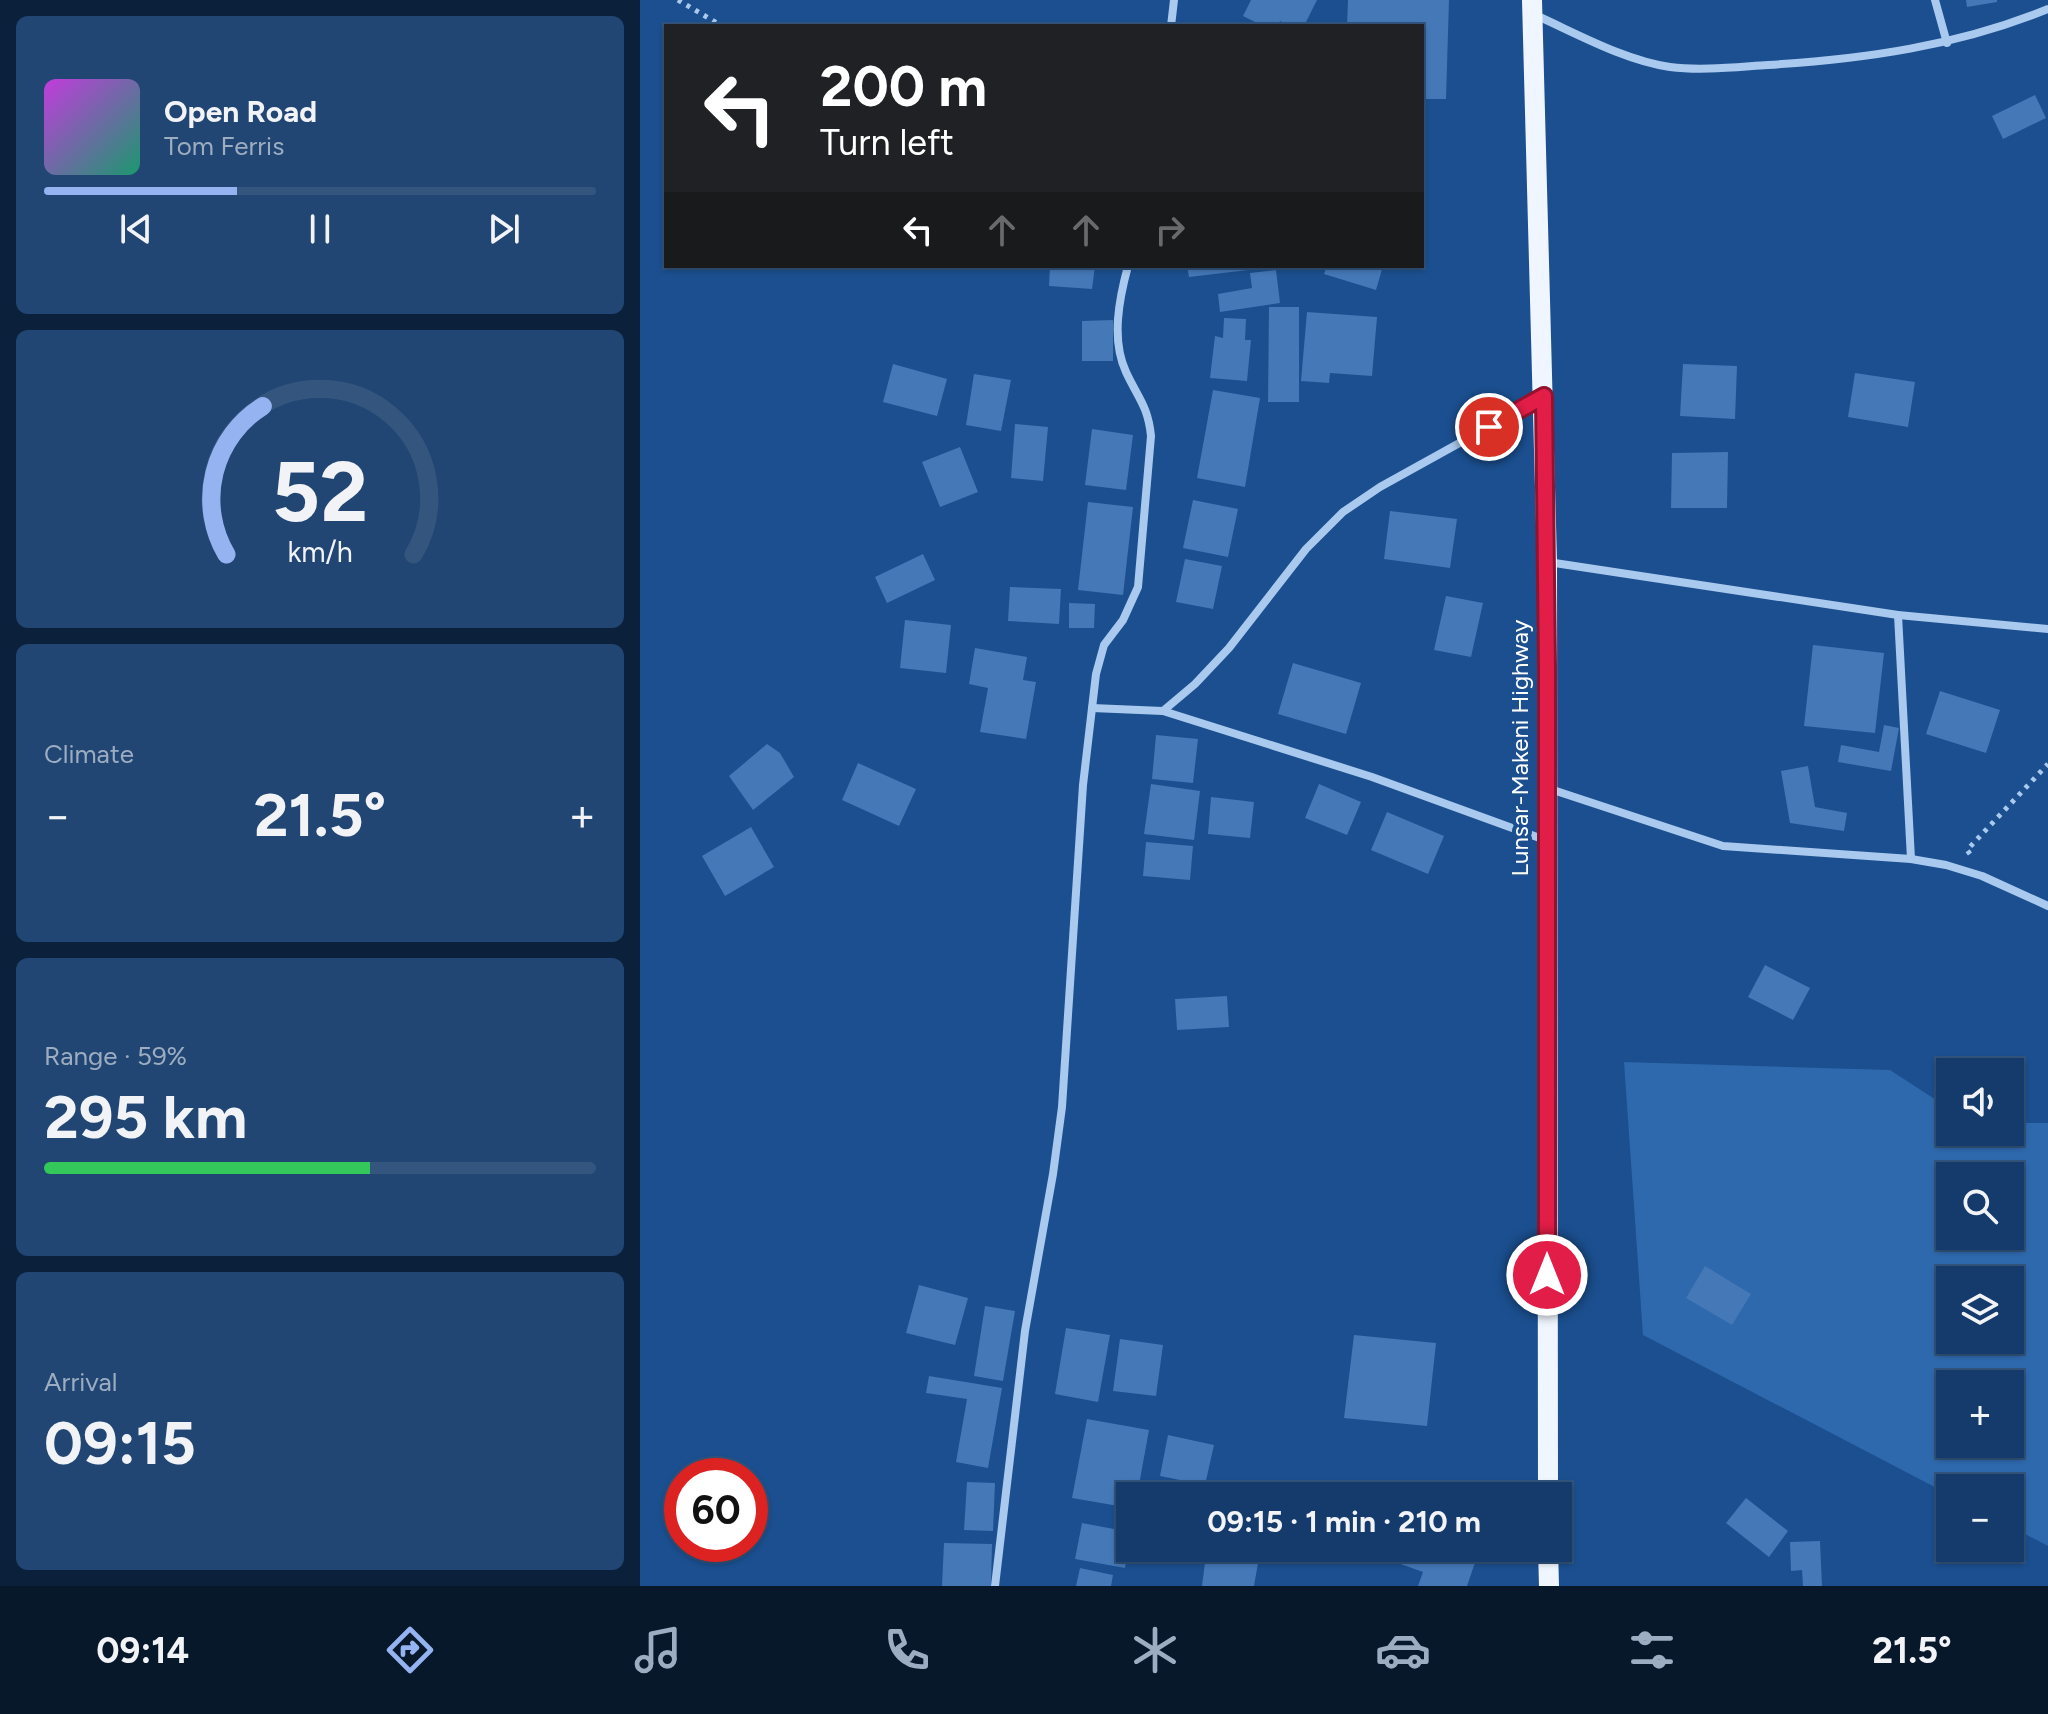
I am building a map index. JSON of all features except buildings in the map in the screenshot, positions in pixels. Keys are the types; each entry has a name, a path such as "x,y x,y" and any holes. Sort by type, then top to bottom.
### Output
{"main road":[{"name":"Lunsar-Makeni Highway","path":"1532,7 1547,562 1548,1482"},
{"path":"1548,1562 1549,1586"}],"street":[{"path":"1171,24 1174,0"},
{"path":"1935,0 1947,43"},
{"path":"1532,7 1624,54 1669,67 1731,68 1819,62 1947,43 2048,9"},
{"path":"995,1586 1025,1331 1062,1107 1083,785 1096,674 1104,645 1123,620 1138,587 1151,436 1149,414 1125,370 1118,336 1120,295 1127,268"},
{"path":"1163,711 1195,684 1229,648 1306,549 1343,512 1380,487 1544,396"},
{"path":"1547,562 1898,615 2048,629"},
{"path":"1898,615 1911,859"},
{"path":"1092,708 1163,711 1372,777 1545,841"},
{"path":"1546,788 1723,846 1911,859 1946,865 1982,876 2048,906"}],"path":[{"path":"678,0 719,24"},
{"path":"1982,876 1967,850 2048,764"}],"shaded area":[{"path":"1624,1062 1890,1070 1936,1100 1936,1146 2024,1146 2024,1123 2048,1123 2048,1546 2024,1533 2024,1474 1936,1474 1936,1488 1643,1335"}],"route":[{"path":"1489,427 1544,396 1547,562 1547,1275"}]}
